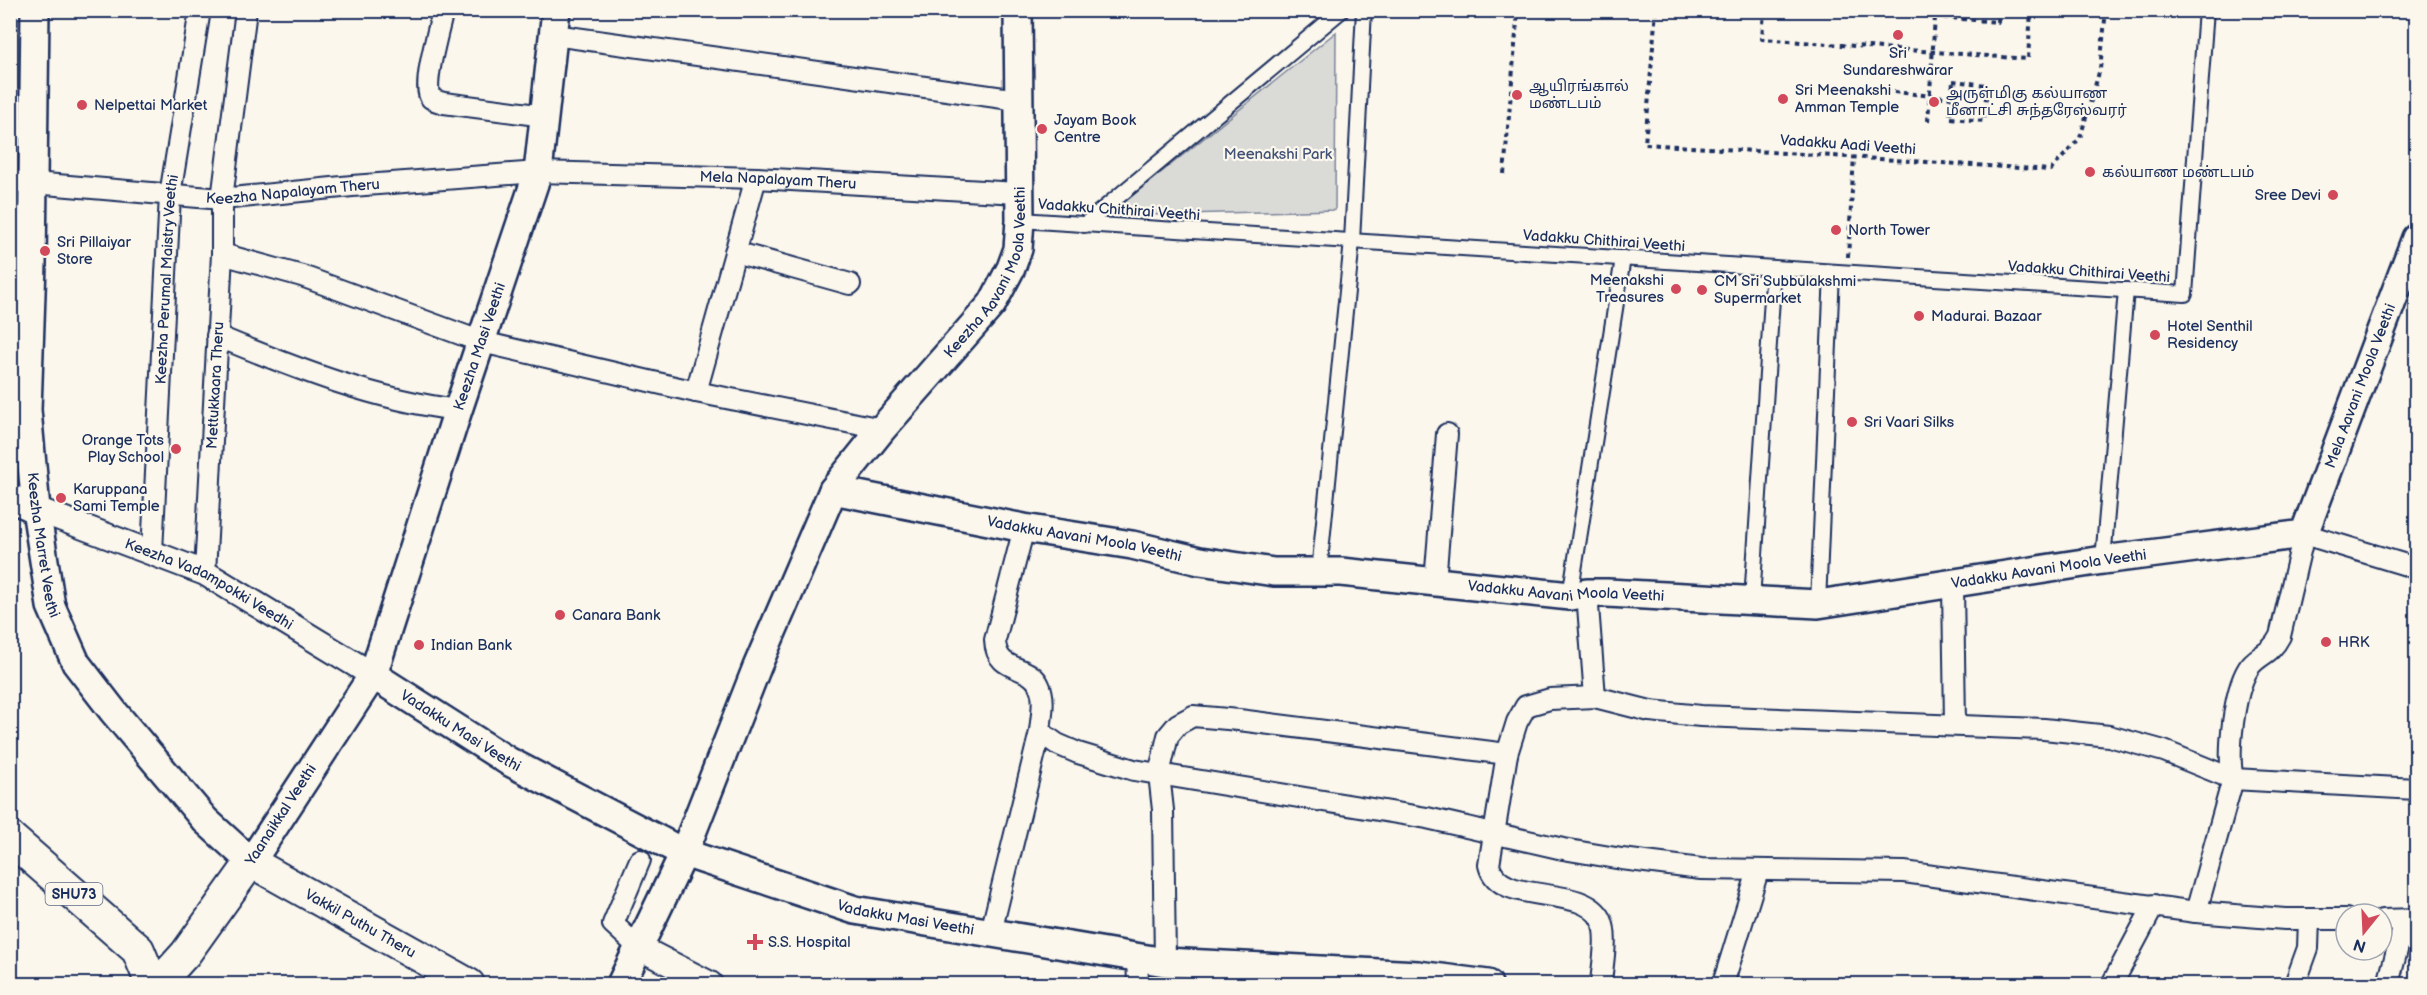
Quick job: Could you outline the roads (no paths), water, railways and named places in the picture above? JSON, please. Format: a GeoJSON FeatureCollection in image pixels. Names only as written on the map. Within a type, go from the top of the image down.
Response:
{"type":"FeatureCollection","features":[{"type":"Feature","properties":{"kind":"highway","name":"SHU73"},"geometry":{"type":"LineString","coordinates":[[10,838],[138,950]]}},
{"type":"Feature","properties":{"kind":"highway"},"geometry":{"type":"LineString","coordinates":[[138,950],[152,984]]}},
{"type":"Feature","properties":{"kind":"main road","name":"Keezha Marret Veethi"},"geometry":{"type":"LineString","coordinates":[[35,10],[22,183],[27,410],[36,509],[51,606],[76,663],[113,711],[205,820],[251,862]]}},
{"type":"Feature","properties":{"kind":"main road","name":"Keezha Aavani Moola Veethi"},"geometry":{"type":"LineString","coordinates":[[621,984],[684,853],[757,668],[833,490],[882,429],[992,303],[1011,268],[1018,249],[1020,220],[1018,10]]}},
{"type":"Feature","properties":{"kind":"main road","name":"Keezha Masi Veethi"},"geometry":{"type":"LineString","coordinates":[[373,675],[458,410],[538,172],[555,23]]}},
{"type":"Feature","properties":{"kind":"main road","name":"Mela Aavani Moola Veethi"},"geometry":{"type":"LineString","coordinates":[[2304,534],[2416,238]]}},
{"type":"Feature","properties":{"kind":"main road","name":"Vadakku Aavani Moola Veethi"},"geometry":{"type":"LineString","coordinates":[[833,490],[1024,528],[1132,545],[1200,561],[1274,572],[1319,572],[1579,595],[1818,604],[1953,585],[2103,560],[2304,534]]}},
{"type":"Feature","properties":{"kind":"main road"},"geometry":{"type":"LineString","coordinates":[[10,498],[36,509]]}},
{"type":"Feature","properties":{"kind":"main road","name":"Vadakku Masi Veethi"},"geometry":{"type":"LineString","coordinates":[[373,675],[508,761],[684,853],[855,910],[1165,962],[1381,980],[1418,975],[1488,984]]}},
{"type":"Feature","properties":{"kind":"main road","name":"Yaanaikkal Veethi"},"geometry":{"type":"LineString","coordinates":[[158,984],[186,953],[251,862],[373,675]]}},
{"type":"Feature","properties":{"kind":"main road","name":"Vakkil Puthu Theru"},"geometry":{"type":"LineString","coordinates":[[251,862],[469,984]]}},
{"type":"Feature","properties":{"kind":"main road","name":"SHU73"},"geometry":{"type":"LineString","coordinates":[[138,950],[163,958],[186,953]]}},
{"type":"Feature","properties":{"kind":"street","name":"Keezha Perumal Maistry Veethi"},"geometry":{"type":"LineString","coordinates":[[152,552],[171,195],[200,10]]}},
{"type":"Feature","properties":{"kind":"street","name":"Mettukkaara Theru"},"geometry":{"type":"LineString","coordinates":[[205,573],[222,254],[222,199],[246,10]]}},
{"type":"Feature","properties":{"kind":"street"},"geometry":{"type":"LineString","coordinates":[[443,10],[428,78],[428,91],[431,98],[444,103],[545,116]]}},
{"type":"Feature","properties":{"kind":"street"},"geometry":{"type":"LineString","coordinates":[[1084,225],[1342,10]]}},
{"type":"Feature","properties":{"kind":"street"},"geometry":{"type":"LineString","coordinates":[[1319,572],[1352,241],[1364,10]]}},
{"type":"Feature","properties":{"kind":"street","name":"Vadakku Chithirai Veethi"},"geometry":{"type":"LineString","coordinates":[[1020,220],[2185,294],[2206,10]]}},
{"type":"Feature","properties":{"kind":"street"},"geometry":{"type":"LineString","coordinates":[[555,23],[1018,100]]}},
{"type":"Feature","properties":{"kind":"street","name":"Keezha Napalayam Theru"},"geometry":{"type":"LineString","coordinates":[[22,183],[222,199],[352,186],[538,172]]}},
{"type":"Feature","properties":{"kind":"street","name":"Mela Napalayam Theru"},"geometry":{"type":"LineString","coordinates":[[538,172],[756,178],[1018,194]]}},
{"type":"Feature","properties":{"kind":"street"},"geometry":{"type":"LineString","coordinates":[[696,392],[756,178]]}},
{"type":"Feature","properties":{"kind":"street"},"geometry":{"type":"LineString","coordinates":[[735,252],[850,284]]}},
{"type":"Feature","properties":{"kind":"street"},"geometry":{"type":"LineString","coordinates":[[222,254],[302,276],[482,342],[696,392],[882,429]]}},
{"type":"Feature","properties":{"kind":"street"},"geometry":{"type":"LineString","coordinates":[[1595,697],[1579,595],[1623,258]]}},
{"type":"Feature","properties":{"kind":"street"},"geometry":{"type":"LineString","coordinates":[[1752,600],[1774,268]]}},
{"type":"Feature","properties":{"kind":"street"},"geometry":{"type":"LineString","coordinates":[[1818,604],[1840,272]]}},
{"type":"Feature","properties":{"kind":"street"},"geometry":{"type":"LineString","coordinates":[[2103,560],[2126,291]]}},
{"type":"Feature","properties":{"kind":"street"},"geometry":{"type":"LineString","coordinates":[[217,336],[383,396],[458,410]]}},
{"type":"Feature","properties":{"kind":"street"},"geometry":{"type":"LineString","coordinates":[[1435,582],[1447,434]]}},
{"type":"Feature","properties":{"kind":"street","name":"Keezha Vadampokki Veedhi"},"geometry":{"type":"LineString","coordinates":[[36,509],[205,573],[373,675]]}},
{"type":"Feature","properties":{"kind":"street"},"geometry":{"type":"LineString","coordinates":[[991,932],[1040,732],[1043,701],[1039,683],[1030,675],[1007,664],[996,650],[996,640],[1024,528]]}},
{"type":"Feature","properties":{"kind":"street"},"geometry":{"type":"LineString","coordinates":[[2196,912],[2233,779],[2229,764],[2239,692],[2248,668],[2273,649],[2280,636],[2304,534],[2416,568]]}},
{"type":"Feature","properties":{"kind":"street"},"geometry":{"type":"LineString","coordinates":[[1953,585],[1955,724]]}},
{"type":"Feature","properties":{"kind":"street"},"geometry":{"type":"LineString","coordinates":[[1601,984],[1604,936],[1601,920],[1594,911],[1574,901],[1514,888],[1495,880],[1489,865],[1507,754],[1517,722],[1526,706],[1550,699],[1595,697],[1650,711],[1701,716],[1955,724],[2109,736],[2164,751],[2233,779],[2416,789]]}},
{"type":"Feature","properties":{"kind":"street"},"geometry":{"type":"LineString","coordinates":[[1165,962],[1162,810],[1159,774],[1168,736],[1178,724],[1193,716],[1507,754]]}},
{"type":"Feature","properties":{"kind":"street"},"geometry":{"type":"LineString","coordinates":[[1040,732],[1057,744],[1078,753],[1134,770],[1415,816],[1563,849],[1622,859],[1701,869],[1904,872],[2196,912],[2334,919]]}},
{"type":"Feature","properties":{"kind":"street"},"geometry":{"type":"LineString","coordinates":[[640,860],[613,924],[638,947],[710,984]]}},
{"type":"Feature","properties":{"kind":"street"},"geometry":{"type":"LineString","coordinates":[[1723,984],[1758,871]]}},
{"type":"Feature","properties":{"kind":"street"},"geometry":{"type":"LineString","coordinates":[[2112,984],[2154,905]]}},
{"type":"Feature","properties":{"kind":"street"},"geometry":{"type":"LineString","coordinates":[[2295,984],[2308,948],[2309,919]]}},
{"type":"Feature","properties":{"kind":"street"},"geometry":{"type":"LineString","coordinates":[[2388,984],[2411,919],[2394,920]]}},
{"type":"Feature","properties":{"kind":"street"},"geometry":{"type":"LineString","coordinates":[[1137,957],[1138,984]]}},
{"type":"Feature","properties":{"kind":"place","name":"Sri Sundareshwarar"},"geometry":{"type":"Point","coordinates":[1898,35]}},
{"type":"Feature","properties":{"kind":"place","name":"ஆயிரங்கால் மண்டபம்"},"geometry":{"type":"Point","coordinates":[1517,95]}},
{"type":"Feature","properties":{"kind":"place","name":"Sri Meenakshi Amman Temple"},"geometry":{"type":"Point","coordinates":[1783,99]}},
{"type":"Feature","properties":{"kind":"place","name":"அருள்மிகு கல்யாண மீனாட்சி சுந்தரேஸ்வரர்"},"geometry":{"type":"Point","coordinates":[1934,102]}},
{"type":"Feature","properties":{"kind":"place","name":"Nelpettai Market"},"geometry":{"type":"Point","coordinates":[82,105]}},
{"type":"Feature","properties":{"kind":"place","name":"Jayam Book Centre"},"geometry":{"type":"Point","coordinates":[1042,129]}},
{"type":"Feature","properties":{"kind":"place","name":"கல்யாண மண்டபம்"},"geometry":{"type":"Point","coordinates":[2090,172]}},
{"type":"Feature","properties":{"kind":"place","name":"Sree Devi"},"geometry":{"type":"Point","coordinates":[2333,195]}},
{"type":"Feature","properties":{"kind":"place","name":"North Tower"},"geometry":{"type":"Point","coordinates":[1836,230]}},
{"type":"Feature","properties":{"kind":"place","name":"Sri Pillaiyar Store"},"geometry":{"type":"Point","coordinates":[45,251]}},
{"type":"Feature","properties":{"kind":"place","name":"Meenakshi Treasures"},"geometry":{"type":"Point","coordinates":[1676,289]}},
{"type":"Feature","properties":{"kind":"place","name":"CM Sri Subbulakshmi Supermarket"},"geometry":{"type":"Point","coordinates":[1702,290]}},
{"type":"Feature","properties":{"kind":"place","name":"Madurai. Bazaar"},"geometry":{"type":"Point","coordinates":[1919,316]}},
{"type":"Feature","properties":{"kind":"place","name":"Hotel Senthil Residency"},"geometry":{"type":"Point","coordinates":[2155,335]}},
{"type":"Feature","properties":{"kind":"place","name":"Sri Vaari Silks"},"geometry":{"type":"Point","coordinates":[1852,422]}},
{"type":"Feature","properties":{"kind":"place","name":"Orange Tots Play School"},"geometry":{"type":"Point","coordinates":[176,449]}},
{"type":"Feature","properties":{"kind":"place","name":"Karuppana Sami Temple"},"geometry":{"type":"Point","coordinates":[61,498]}},
{"type":"Feature","properties":{"kind":"place","name":"Canara Bank"},"geometry":{"type":"Point","coordinates":[560,615]}},
{"type":"Feature","properties":{"kind":"place","name":"HRK"},"geometry":{"type":"Point","coordinates":[2326,642]}},
{"type":"Feature","properties":{"kind":"place","name":"Indian Bank"},"geometry":{"type":"Point","coordinates":[419,645]}},
{"type":"Feature","properties":{"kind":"place","name":"S.S. Hospital"},"geometry":{"type":"Point","coordinates":[755,942]}},
{"type":"Feature","properties":{"kind":"park label","name":"Meenakshi Park"},"geometry":{"type":"Point","coordinates":[1278,154]}}]}
